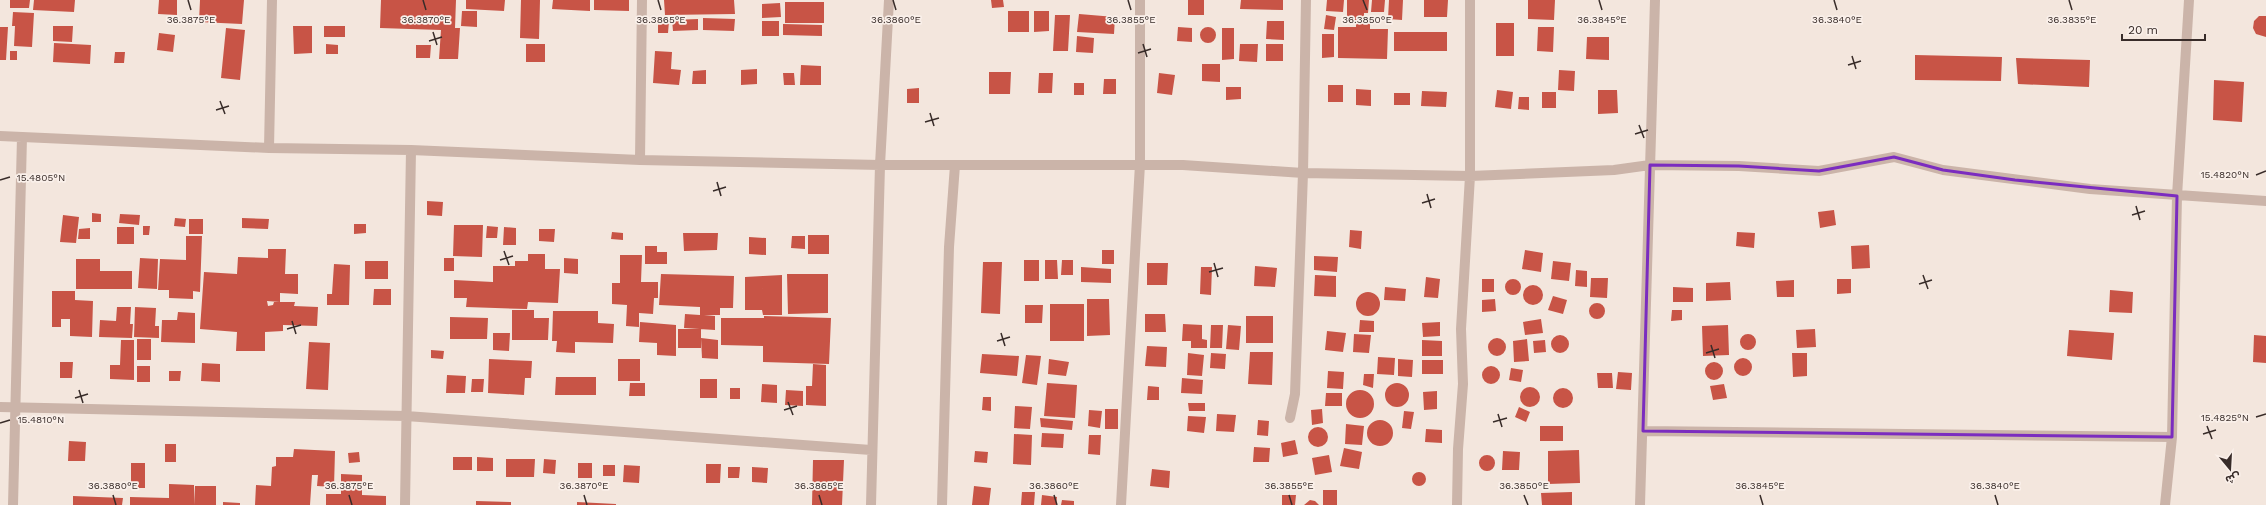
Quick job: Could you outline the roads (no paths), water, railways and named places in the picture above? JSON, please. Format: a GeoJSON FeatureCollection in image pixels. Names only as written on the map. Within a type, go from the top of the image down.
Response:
{"type":"FeatureCollection","features":[{"type":"Feature","properties":{"kind":"street"},"geometry":{"type":"LineString","coordinates":[[269,148],[272,0]]}},
{"type":"Feature","properties":{"kind":"street"},"geometry":{"type":"LineString","coordinates":[[640,160],[642,0]]}},
{"type":"Feature","properties":{"kind":"street"},"geometry":{"type":"LineString","coordinates":[[871,505],[871,450],[880,165],[889,0]]}},
{"type":"Feature","properties":{"kind":"street"},"geometry":{"type":"LineString","coordinates":[[1121,505],[1140,164],[1140,0]]}},
{"type":"Feature","properties":{"kind":"street"},"geometry":{"type":"LineString","coordinates":[[1290,418],[1295,394],[1303,173],[1306,0]]}},
{"type":"Feature","properties":{"kind":"street"},"geometry":{"type":"LineString","coordinates":[[1457,505],[1458,448],[1463,384],[1461,329],[1470,176],[1470,0]]}},
{"type":"Feature","properties":{"kind":"street"},"geometry":{"type":"LineString","coordinates":[[1640,505],[1655,0]]}},
{"type":"Feature","properties":{"kind":"street"},"geometry":{"type":"LineString","coordinates":[[2165,505],[2172,437],[2177,196],[2189,0]]}},
{"type":"Feature","properties":{"kind":"street"},"geometry":{"type":"LineString","coordinates":[[0,136],[269,148],[411,150],[640,160],[880,165],[1140,164],[1183,165],[1303,173],[1470,176],[1614,170],[1650,165],[1739,166],[1819,171],[1894,158],[1943,170],[2090,189],[2266,201]]}},
{"type":"Feature","properties":{"kind":"street"},"geometry":{"type":"LineString","coordinates":[[13,505],[17,408],[22,137]]}},
{"type":"Feature","properties":{"kind":"street"},"geometry":{"type":"LineString","coordinates":[[405,505],[411,150]]}},
{"type":"Feature","properties":{"kind":"street"},"geometry":{"type":"LineString","coordinates":[[942,505],[949,247],[955,165]]}},
{"type":"Feature","properties":{"kind":"street"},"geometry":{"type":"LineString","coordinates":[[0,407],[406,416],[871,450]]}},
{"type":"Feature","properties":{"kind":"street"},"geometry":{"type":"LineString","coordinates":[[1643,431],[2172,437]]}}]}
